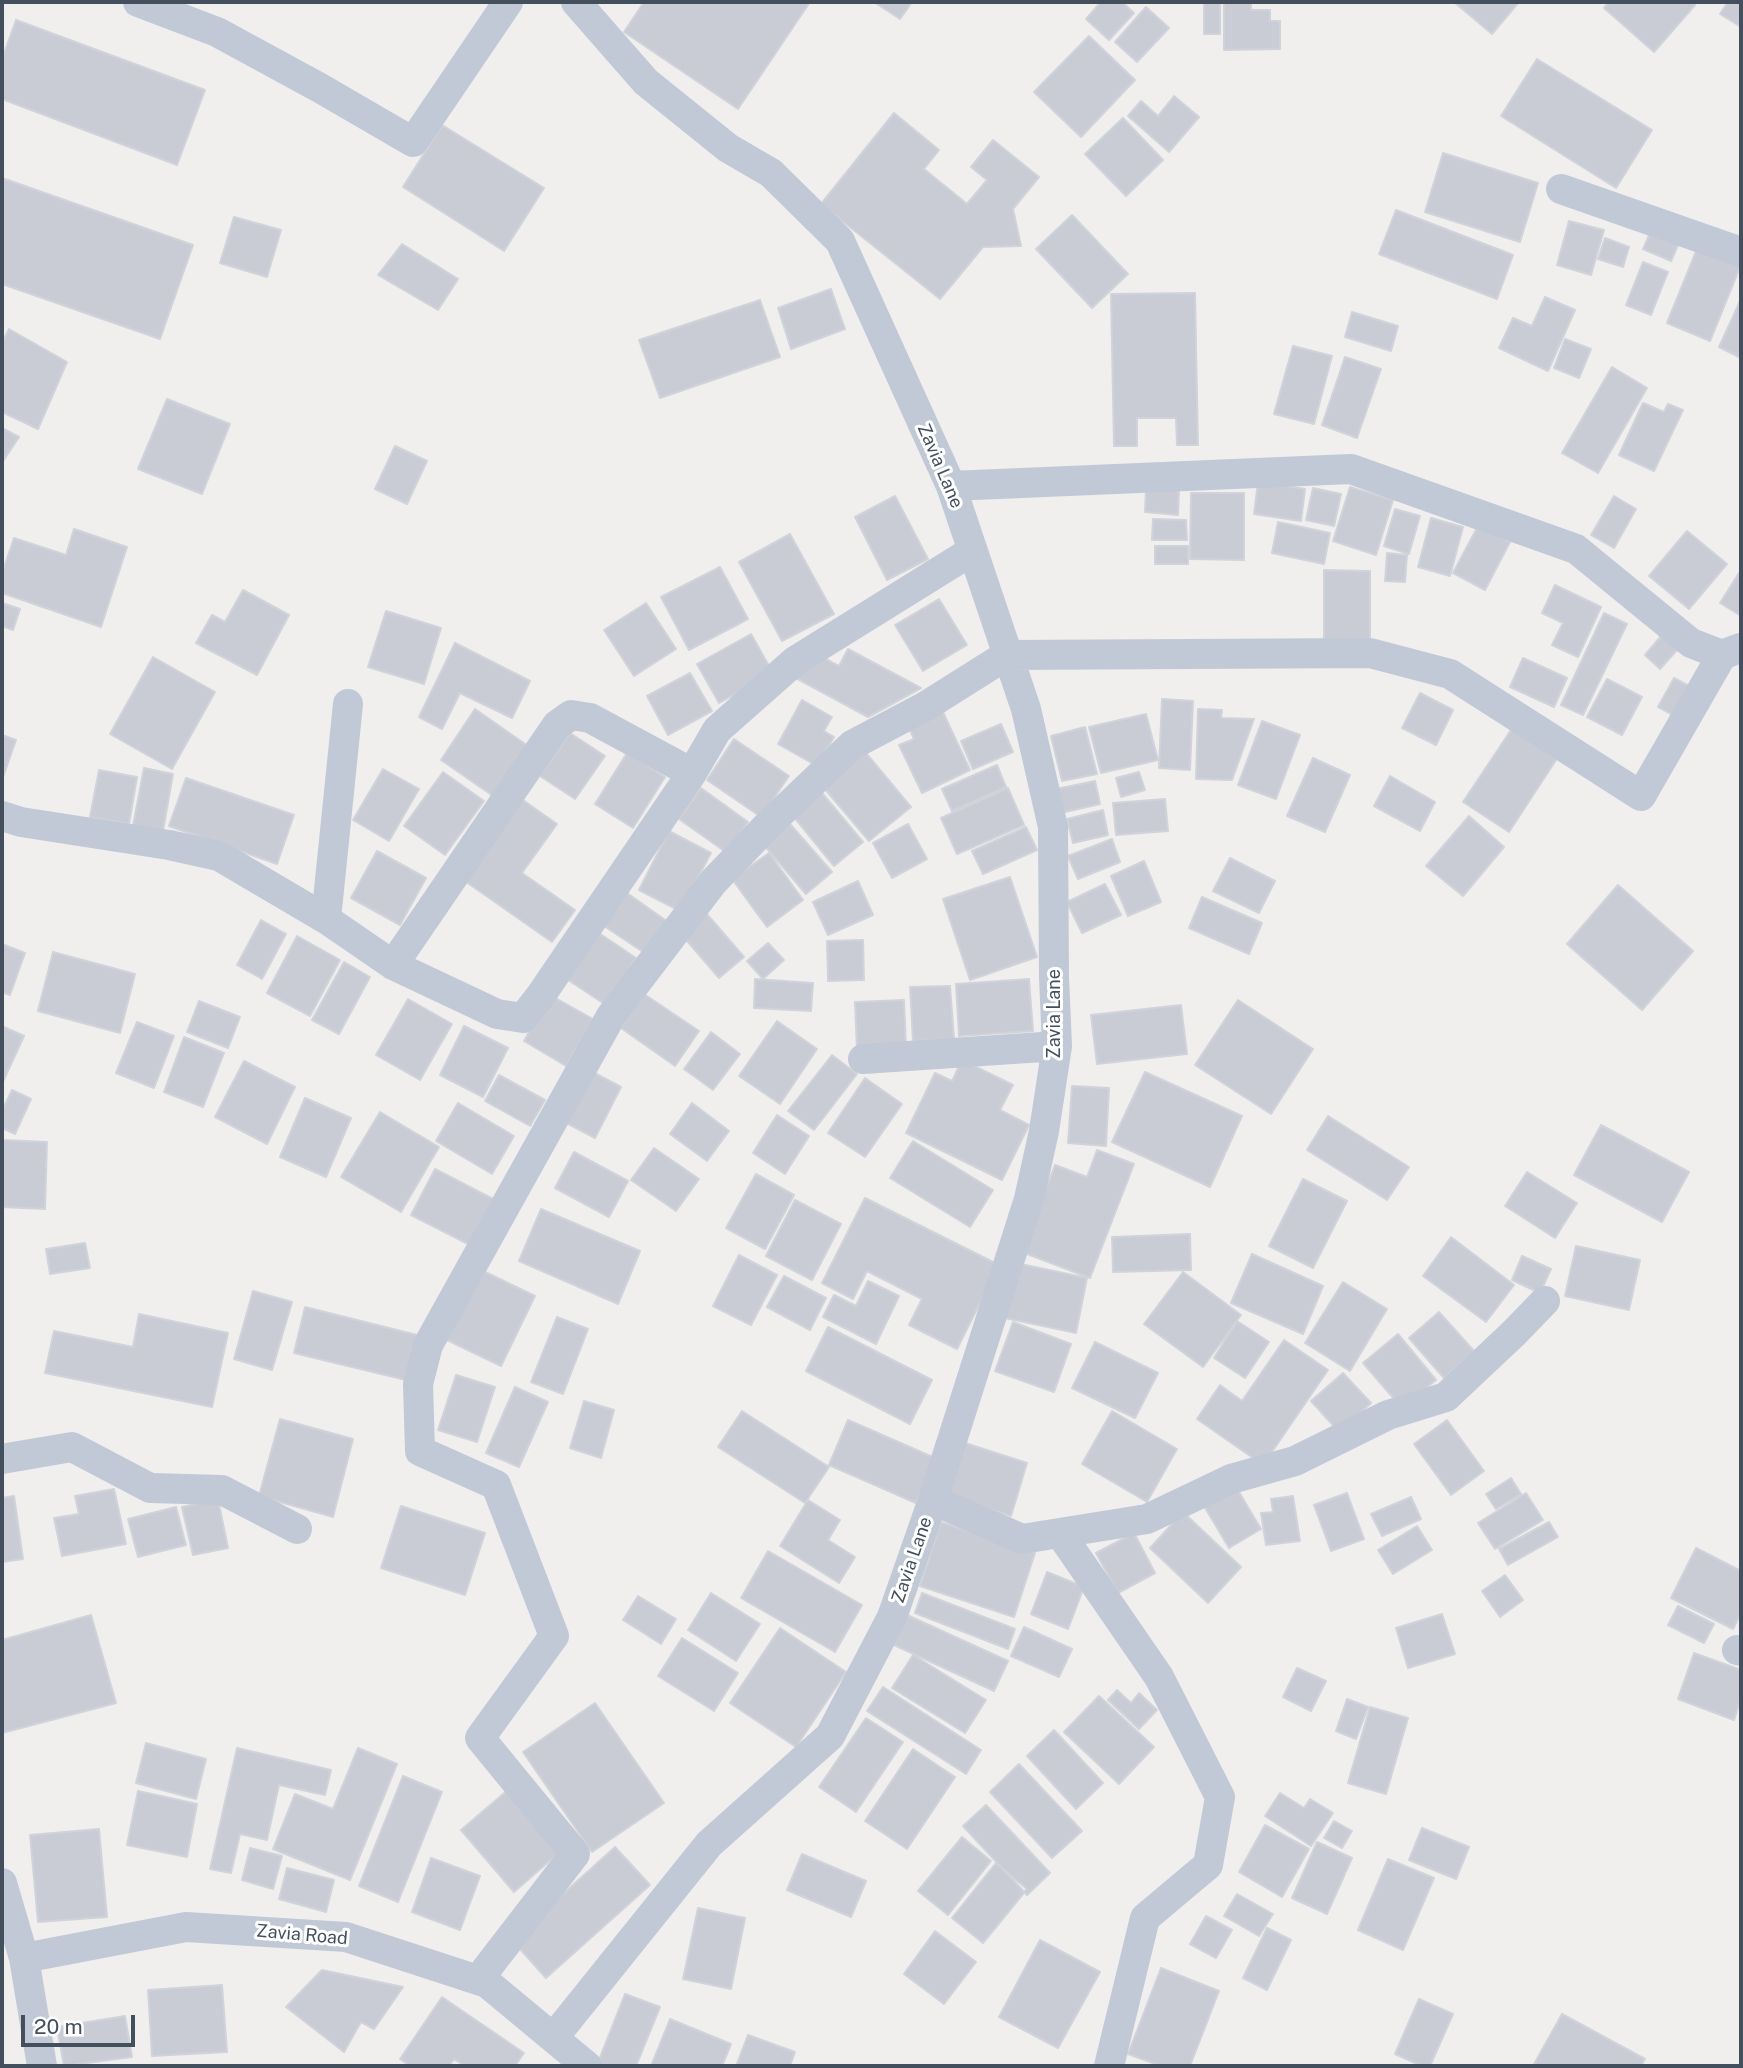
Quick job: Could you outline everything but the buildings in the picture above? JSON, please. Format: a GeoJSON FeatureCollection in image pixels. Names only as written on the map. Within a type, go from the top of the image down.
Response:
{"type":"FeatureCollection","features":[{"type":"Feature","properties":{"kind":"street"},"geometry":{"type":"LineString","coordinates":[[138,2],[217,32],[413,142],[508,2]]}},
{"type":"Feature","properties":{"kind":"street","name":"Zavia Lane"},"geometry":{"type":"LineString","coordinates":[[554,2037],[709,1844],[830,1736],[892,1616],[933,1500],[1029,1199],[1044,1131],[1057,1046],[1054,827],[1027,709],[951,486],[840,241],[771,173],[728,148],[646,82],[576,2]]}},
{"type":"Feature","properties":{"kind":"street"},"geometry":{"type":"LineString","coordinates":[[1561,189],[1741,252]]}},
{"type":"Feature","properties":{"kind":"street"},"geometry":{"type":"LineString","coordinates":[[478,1980],[575,1854],[480,1738],[554,1636],[496,1485],[420,1451],[418,1384],[428,1345],[611,1016],[714,881],[852,745],[926,706],[1007,655],[1370,653],[1450,674],[1641,796],[1732,651],[1691,643],[1576,550],[1351,469],[951,486]]}},
{"type":"Feature","properties":{"kind":"street"},"geometry":{"type":"LineString","coordinates":[[2,816],[21,822],[169,845],[219,856],[326,919],[393,965],[497,1014],[523,1018],[692,773],[717,730],[795,661],[972,551]]}},
{"type":"Feature","properties":{"kind":"street"},"geometry":{"type":"LineString","coordinates":[[326,919],[348,704]]}},
{"type":"Feature","properties":{"kind":"street"},"geometry":{"type":"LineString","coordinates":[[393,965],[556,725],[570,715],[590,718],[692,773]]}},
{"type":"Feature","properties":{"kind":"street"},"geometry":{"type":"LineString","coordinates":[[863,1059],[1057,1046]]}},
{"type":"Feature","properties":{"kind":"street"},"geometry":{"type":"LineString","coordinates":[[933,1500],[1023,1539],[1147,1519],[1231,1479],[1295,1461],[1388,1415],[1446,1397],[1545,1301]]}},
{"type":"Feature","properties":{"kind":"street"},"geometry":{"type":"LineString","coordinates":[[2,1459],[72,1447],[150,1488],[222,1490],[298,1529]]}},
{"type":"Feature","properties":{"kind":"street"},"geometry":{"type":"LineString","coordinates":[[1059,1533],[1158,1677],[1220,1797],[1208,1865],[1145,1918],[1109,2066]]}},
{"type":"Feature","properties":{"kind":"street"},"geometry":{"type":"LineString","coordinates":[[2,1883],[24,1958],[42,2066]]}},
{"type":"Feature","properties":{"kind":"street","name":"Zavia Road"},"geometry":{"type":"LineString","coordinates":[[24,1958],[186,1927],[346,1937],[487,1983],[587,2066]]}}]}
